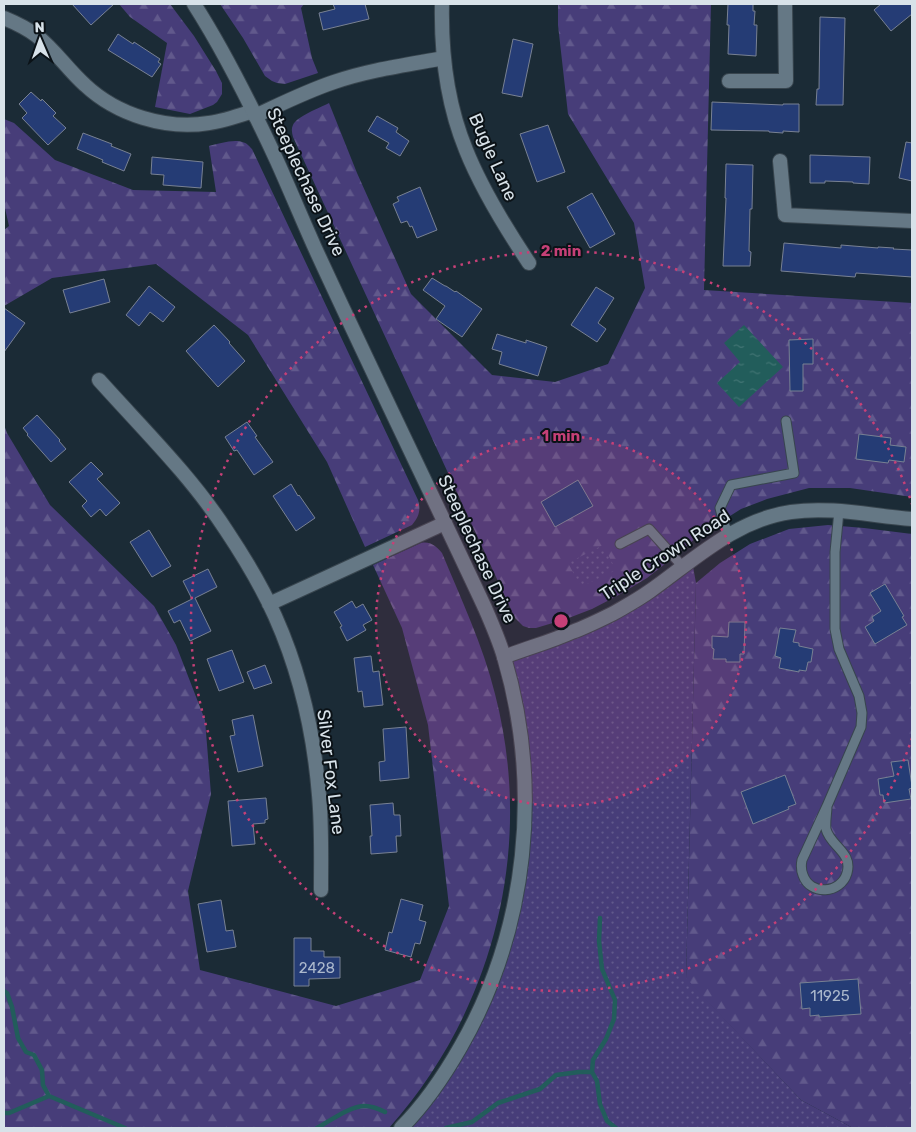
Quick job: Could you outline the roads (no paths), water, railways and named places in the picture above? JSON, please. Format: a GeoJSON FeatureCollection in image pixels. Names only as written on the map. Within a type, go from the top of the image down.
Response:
{"type":"FeatureCollection","features":[{"type":"Feature","properties":{"kind":"street","name":"Steeplechase Drive"},"geometry":{"type":"LineString","coordinates":[[194,4],[218,42],[277,160],[315,247],[485,608],[504,657],[516,703],[522,743],[525,819],[522,856],[514,908],[503,950],[489,990],[471,1029],[448,1069],[422,1105],[400,1128]]}},
{"type":"Feature","properties":{"kind":"street","name":"Bugle Lane"},"geometry":{"type":"LineString","coordinates":[[442,4],[444,58],[454,113],[465,148],[477,176],[529,263]]}},
{"type":"Feature","properties":{"kind":"street"},"geometry":{"type":"LineString","coordinates":[[728,81],[786,81],[785,4]]}},
{"type":"Feature","properties":{"kind":"street"},"geometry":{"type":"LineString","coordinates":[[4,18],[21,25],[38,36],[84,85],[111,104],[133,115],[157,122],[182,125],[207,124],[254,113],[355,76],[380,69],[444,58]]}},
{"type":"Feature","properties":{"kind":"street"},"geometry":{"type":"LineString","coordinates":[[780,161],[785,215],[912,220]]}},
{"type":"Feature","properties":{"kind":"street","name":"Silver Fox Lane"},"geometry":{"type":"LineString","coordinates":[[99,380],[197,491],[226,529],[270,604],[290,655],[313,745],[322,844],[321,890]]}},
{"type":"Feature","properties":{"kind":"street","name":"Triple Crown Road"},"geometry":{"type":"LineString","coordinates":[[504,657],[572,632],[613,613],[648,593],[729,534],[765,518],[790,512],[814,510],[912,519]]}},
{"type":"Feature","properties":{"kind":"street"},"geometry":{"type":"LineString","coordinates":[[270,604],[445,523]]}},
{"type":"Feature","properties":{"kind":"lane"},"geometry":{"type":"LineString","coordinates":[[729,534],[720,508],[731,485],[794,473],[786,421]]}},
{"type":"Feature","properties":{"kind":"lane"},"geometry":{"type":"LineString","coordinates":[[827,806],[826,829],[848,862],[844,880],[836,887],[828,890],[819,890],[810,886],[803,878],[802,860],[861,727],[862,713],[860,696],[839,649],[835,629],[835,552],[839,511]]}},
{"type":"Feature","properties":{"kind":"lane"},"geometry":{"type":"LineString","coordinates":[[620,544],[649,528],[683,567]]}},
{"type":"Feature","properties":{"kind":"water"},"geometry":{"type":"Polygon","coordinates":[[[744,325],[783,367],[739,407],[717,383],[740,362],[724,343],[744,325]]]}},
{"type":"Feature","properties":{"kind":"waterway"},"geometry":{"type":"LineString","coordinates":[[592,1072],[593,1060],[606,1039],[614,1019],[615,1000],[602,969],[599,941],[600,918]]}},
{"type":"Feature","properties":{"kind":"waterway"},"geometry":{"type":"LineString","coordinates":[[4,991],[7,993],[12,1007],[18,1038],[26,1052],[34,1055],[42,1070],[43,1085],[49,1096]]}},
{"type":"Feature","properties":{"kind":"waterway"},"geometry":{"type":"LineString","coordinates":[[592,1072],[597,1081],[600,1104],[607,1121],[616,1128]]}},
{"type":"Feature","properties":{"kind":"waterway"},"geometry":{"type":"LineString","coordinates":[[446,1128],[472,1122],[498,1103],[540,1089],[556,1075],[592,1072]]}},
{"type":"Feature","properties":{"kind":"waterway"},"geometry":{"type":"LineString","coordinates":[[4,1113],[9,1113],[49,1096],[125,1128]]}},
{"type":"Feature","properties":{"kind":"waterway"},"geometry":{"type":"LineString","coordinates":[[317,1128],[353,1108],[365,1106],[385,1112]]}}]}
